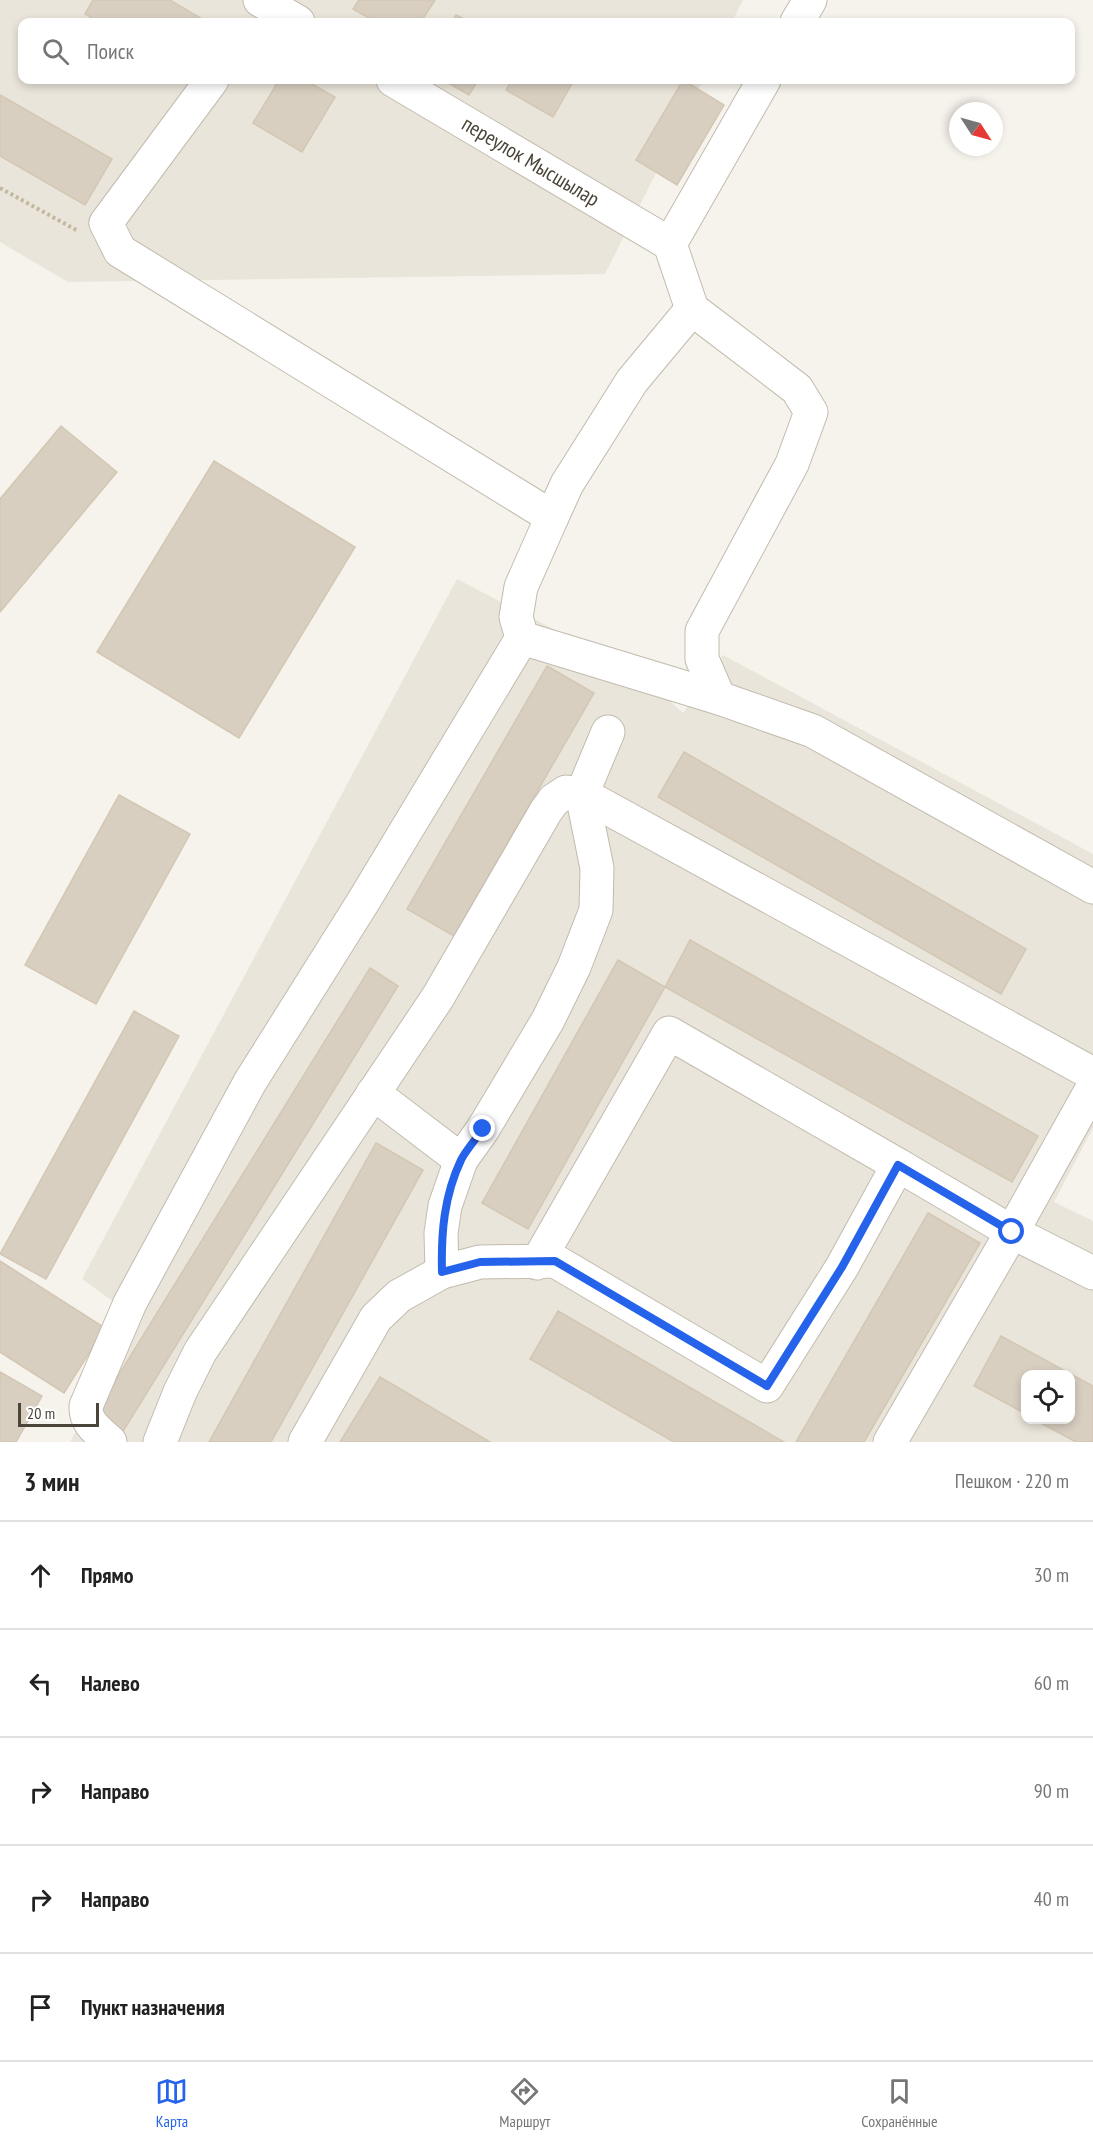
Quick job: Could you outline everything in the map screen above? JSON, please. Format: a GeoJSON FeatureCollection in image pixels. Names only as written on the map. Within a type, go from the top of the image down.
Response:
{"type":"FeatureCollection","features":[{"type":"Feature","properties":{"kind":"street"},"geometry":{"type":"LineString","coordinates":[[799,18],[810,0]]}},
{"type":"Feature","properties":{"kind":"street"},"geometry":{"type":"LineString","coordinates":[[261,9],[287,18]]}},
{"type":"Feature","properties":{"kind":"street"},"geometry":{"type":"LineString","coordinates":[[209,84],[106,223],[120,251],[552,517]]}},
{"type":"Feature","properties":{"kind":"street","name":"переулок Мысшылар"},"geometry":{"type":"LineString","coordinates":[[400,84],[670,244]]}},
{"type":"Feature","properties":{"kind":"street"},"geometry":{"type":"LineString","coordinates":[[719,698],[702,658],[702,631],[792,464],[811,412],[798,389],[692,309],[670,244],[762,84]]}},
{"type":"Feature","properties":{"kind":"street"},"geometry":{"type":"LineString","coordinates":[[110,1442],[89,1423],[86,1406],[130,1303],[250,1082],[363,902],[522,638],[516,617],[521,587],[567,484],[632,381],[692,309]]}},
{"type":"Feature","properties":{"kind":"street"},"geometry":{"type":"LineString","coordinates":[[522,638],[719,698],[813,731],[1093,887]]}},
{"type":"Feature","properties":{"kind":"street"},"geometry":{"type":"LineString","coordinates":[[442,1272],[441,1233],[445,1206],[461,1160],[483,1129],[548,1020],[596,910],[597,868],[582,794],[608,732]]}},
{"type":"Feature","properties":{"kind":"street"},"geometry":{"type":"LineString","coordinates":[[160,1442],[180,1392],[200,1352],[438,997],[546,811],[554,800],[566,792],[582,794],[1093,1074]]}},
{"type":"Feature","properties":{"kind":"street"},"geometry":{"type":"LineString","coordinates":[[537,1263],[669,1034],[1012,1232],[1093,1273]]}},
{"type":"Feature","properties":{"kind":"street"},"geometry":{"type":"LineString","coordinates":[[891,1442],[1093,1087]]}},
{"type":"Feature","properties":{"kind":"street"},"geometry":{"type":"LineString","coordinates":[[374,1093],[461,1160]]}},
{"type":"Feature","properties":{"kind":"street"},"geometry":{"type":"LineString","coordinates":[[306,1442],[376,1318],[399,1296],[442,1272],[480,1262],[555,1261],[767,1386],[842,1267],[898,1165]]}},
{"type":"Feature","properties":{"kind":"path"},"geometry":{"type":"LineString","coordinates":[[0,188],[80,231]]}},
{"type":"Feature","properties":{"kind":"shaded area"},"geometry":{"type":"Polygon","coordinates":[[[0,0],[743,0],[734,18],[18,18],[18,84],[701,84],[605,274],[68,282],[0,242],[0,0]]]}},
{"type":"Feature","properties":{"kind":"shaded area"},"geometry":{"type":"Polygon","coordinates":[[[457,579],[642,675],[683,713],[723,655],[1093,854],[1093,1128],[1054,1202],[1093,1221],[1093,1442],[70,1442],[136,1318],[82,1279],[457,579]]]}},
{"type":"Feature","properties":{"kind":"building"},"geometry":{"type":"Polygon","coordinates":[[[93,0],[170,0],[200,18],[92,18],[85,14],[93,0]]]}},
{"type":"Feature","properties":{"kind":"building"},"geometry":{"type":"Polygon","coordinates":[[[359,0],[435,0],[424,18],[369,18],[353,9],[359,0]]]}},
{"type":"Feature","properties":{"kind":"building"},"geometry":{"type":"Polygon","coordinates":[[[277,84],[312,84],[335,97],[302,152],[253,123],[277,84]]]}},
{"type":"Feature","properties":{"kind":"building"},"geometry":{"type":"Polygon","coordinates":[[[450,84],[476,84],[469,95],[450,84]]]}},
{"type":"Feature","properties":{"kind":"building"},"geometry":{"type":"Polygon","coordinates":[[[510,84],[572,84],[553,117],[506,90],[510,84]]]}},
{"type":"Feature","properties":{"kind":"building"},"geometry":{"type":"Polygon","coordinates":[[[681,84],[690,84],[724,105],[677,185],[636,160],[681,84]]]}},
{"type":"Feature","properties":{"kind":"building"},"geometry":{"type":"Polygon","coordinates":[[[0,95],[112,159],[85,205],[0,156],[0,95]]]}},
{"type":"Feature","properties":{"kind":"building"},"geometry":{"type":"Polygon","coordinates":[[[61,426],[117,472],[0,612],[0,499],[61,426]]]}},
{"type":"Feature","properties":{"kind":"building"},"geometry":{"type":"Polygon","coordinates":[[[214,461],[355,547],[239,738],[97,652],[214,461]]]}},
{"type":"Feature","properties":{"kind":"building"},"geometry":{"type":"Polygon","coordinates":[[[547,666],[594,693],[454,936],[407,909],[547,666]]]}},
{"type":"Feature","properties":{"kind":"building"},"geometry":{"type":"Polygon","coordinates":[[[684,752],[1026,949],[1001,994],[658,797],[684,752]]]}},
{"type":"Feature","properties":{"kind":"building"},"geometry":{"type":"Polygon","coordinates":[[[119,795],[190,834],[96,1004],[25,965],[119,795]]]}},
{"type":"Feature","properties":{"kind":"building"},"geometry":{"type":"Polygon","coordinates":[[[690,940],[1038,1136],[1012,1182],[665,987],[690,940]]]}},
{"type":"Feature","properties":{"kind":"building"},"geometry":{"type":"Polygon","coordinates":[[[618,960],[665,987],[528,1229],[482,1203],[618,960]]]}},
{"type":"Feature","properties":{"kind":"building"},"geometry":{"type":"Polygon","coordinates":[[[370,968],[398,986],[122,1433],[94,1415],[370,968]]]}},
{"type":"Feature","properties":{"kind":"building"},"geometry":{"type":"Polygon","coordinates":[[[134,1011],[179,1036],[46,1279],[0,1254],[134,1011]]]}},
{"type":"Feature","properties":{"kind":"building"},"geometry":{"type":"Polygon","coordinates":[[[376,1143],[423,1170],[271,1442],[209,1442],[376,1143]]]}},
{"type":"Feature","properties":{"kind":"building"},"geometry":{"type":"Polygon","coordinates":[[[928,1213],[980,1243],[864,1442],[796,1442],[928,1213]]]}},
{"type":"Feature","properties":{"kind":"building"},"geometry":{"type":"Polygon","coordinates":[[[0,1261],[105,1328],[64,1393],[0,1352],[0,1261]]]}},
{"type":"Feature","properties":{"kind":"building"},"geometry":{"type":"Polygon","coordinates":[[[558,1311],[784,1442],[674,1442],[530,1359],[558,1311]]]}},
{"type":"Feature","properties":{"kind":"building"},"geometry":{"type":"Polygon","coordinates":[[[1001,1336],[1064,1370],[1021,1370],[1021,1411],[974,1386],[1001,1336]]]}},
{"type":"Feature","properties":{"kind":"building"},"geometry":{"type":"Polygon","coordinates":[[[0,1372],[42,1396],[16,1442],[0,1442],[0,1372]]]}},
{"type":"Feature","properties":{"kind":"building"},"geometry":{"type":"Polygon","coordinates":[[[1075,1376],[1093,1386],[1093,1442],[1076,1442],[1042,1424],[1075,1424],[1075,1376]]]}},
{"type":"Feature","properties":{"kind":"building"},"geometry":{"type":"Polygon","coordinates":[[[380,1377],[490,1442],[340,1442],[380,1377]]]}},
{"type":"Feature","properties":{"kind":"route"},"geometry":{"type":"LineString","coordinates":[[483,1129],[461,1160],[445,1206],[441,1233],[442,1272],[480,1262],[555,1261],[767,1386],[842,1267],[898,1165],[1012,1232]]}}]}
